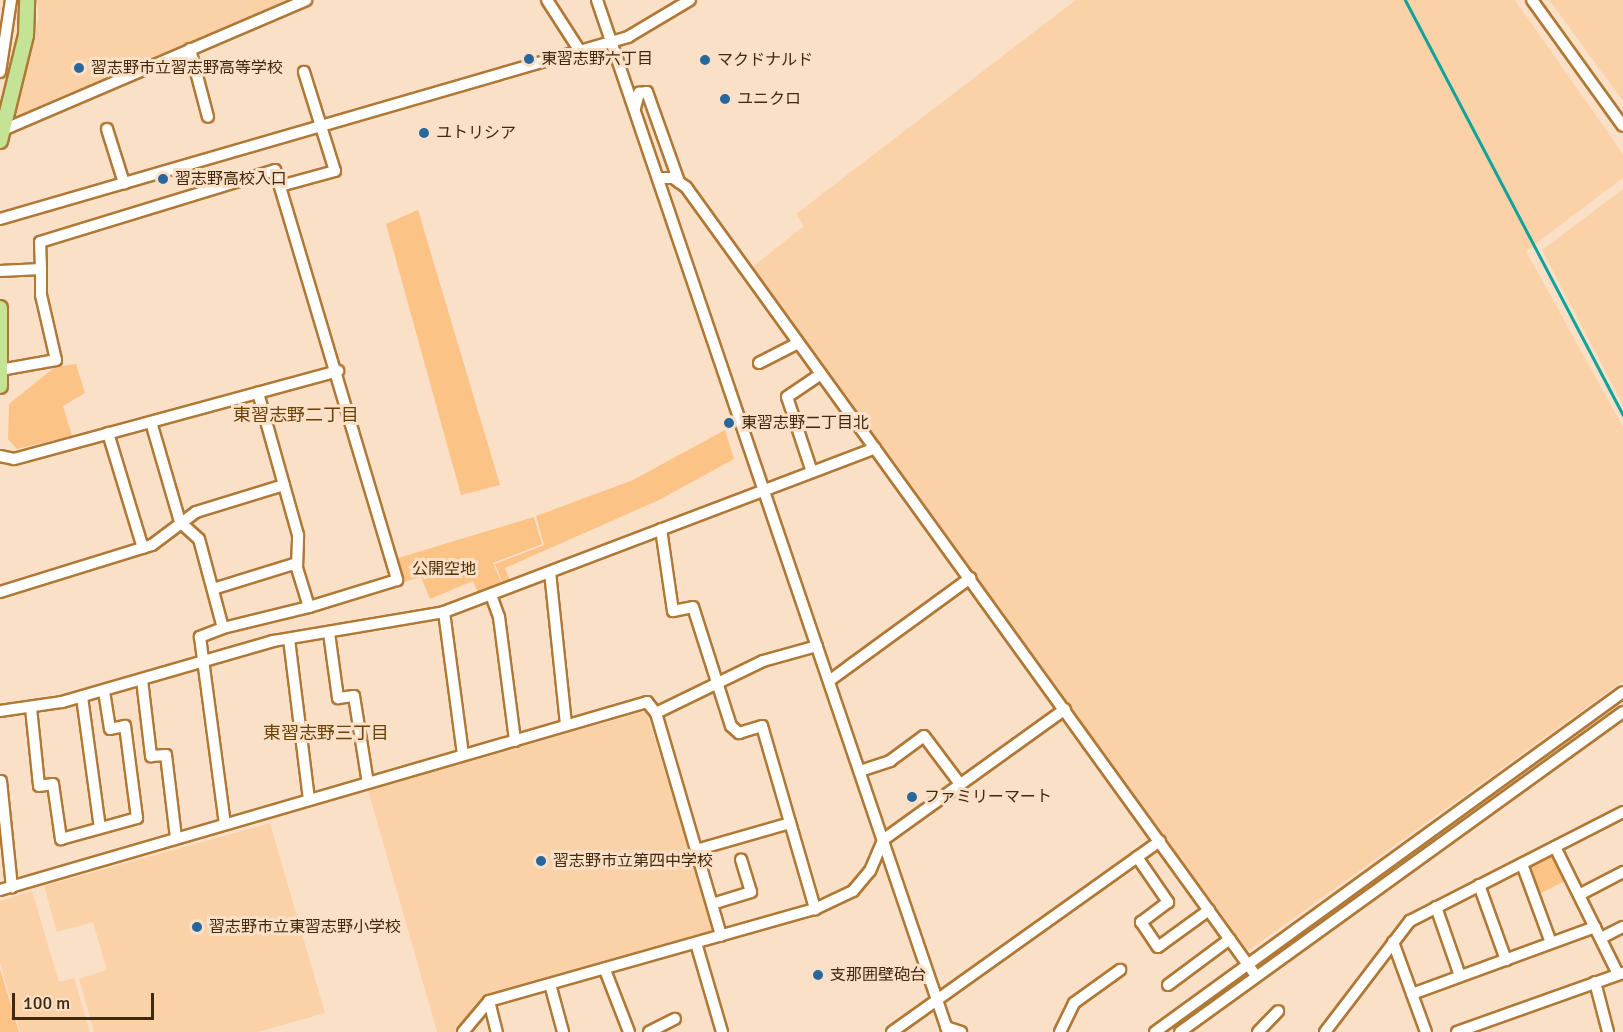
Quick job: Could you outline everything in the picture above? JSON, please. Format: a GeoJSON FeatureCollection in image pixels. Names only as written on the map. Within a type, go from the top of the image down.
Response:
{"type":"FeatureCollection","features":[{"type":"Feature","properties":{"kind":"main road"},"geometry":{"type":"LineString","coordinates":[[2,136],[26,35],[27,0]]}},
{"type":"Feature","properties":{"kind":"main road"},"geometry":{"type":"LineString","coordinates":[[0,308],[0,386]]}},
{"type":"Feature","properties":{"kind":"street"},"geometry":{"type":"LineString","coordinates":[[0,72],[10,0]]}},
{"type":"Feature","properties":{"kind":"street"},"geometry":{"type":"LineString","coordinates":[[2,136],[190,49],[304,0]]}},
{"type":"Feature","properties":{"kind":"street"},"geometry":{"type":"LineString","coordinates":[[547,0],[580,51]]}},
{"type":"Feature","properties":{"kind":"street"},"geometry":{"type":"LineString","coordinates":[[597,0],[937,1001],[947,1029],[961,1032]]}},
{"type":"Feature","properties":{"kind":"street"},"geometry":{"type":"LineString","coordinates":[[0,219],[612,42],[645,31],[690,0]]}},
{"type":"Feature","properties":{"kind":"street"},"geometry":{"type":"LineString","coordinates":[[1532,0],[1623,126]]}},
{"type":"Feature","properties":{"kind":"street"},"geometry":{"type":"LineString","coordinates":[[190,49],[208,117]]}},
{"type":"Feature","properties":{"kind":"street"},"geometry":{"type":"LineString","coordinates":[[280,186],[335,171],[304,72]]}},
{"type":"Feature","properties":{"kind":"street"},"geometry":{"type":"LineString","coordinates":[[635,110],[639,93],[647,92],[679,182],[970,578],[1256,976]]}},
{"type":"Feature","properties":{"kind":"street"},"geometry":{"type":"LineString","coordinates":[[107,129],[124,183]]}},
{"type":"Feature","properties":{"kind":"street"},"geometry":{"type":"LineString","coordinates":[[0,370],[56,360],[41,295],[40,242],[275,170],[338,371],[397,580],[309,607],[223,628],[200,637],[225,824]]}},
{"type":"Feature","properties":{"kind":"street"},"geometry":{"type":"LineString","coordinates":[[658,178],[679,182]]}},
{"type":"Feature","properties":{"kind":"street"},"geometry":{"type":"LineString","coordinates":[[0,271],[41,269]]}},
{"type":"Feature","properties":{"kind":"street"},"geometry":{"type":"LineString","coordinates":[[759,363],[798,343]]}},
{"type":"Feature","properties":{"kind":"street"},"geometry":{"type":"LineString","coordinates":[[0,456],[14,459],[338,371]]}},
{"type":"Feature","properties":{"kind":"street"},"geometry":{"type":"LineString","coordinates":[[812,471],[787,397],[821,374]]}},
{"type":"Feature","properties":{"kind":"street"},"geometry":{"type":"LineString","coordinates":[[258,393],[298,535],[297,563],[309,607]]}},
{"type":"Feature","properties":{"kind":"street"},"geometry":{"type":"LineString","coordinates":[[151,422],[180,522],[199,539],[223,628]]}},
{"type":"Feature","properties":{"kind":"street"},"geometry":{"type":"LineString","coordinates":[[108,433],[143,548]]}},
{"type":"Feature","properties":{"kind":"street"},"geometry":{"type":"LineString","coordinates":[[0,711],[30,708],[82,697],[289,639],[444,612],[875,448]]}},
{"type":"Feature","properties":{"kind":"street"},"geometry":{"type":"LineString","coordinates":[[0,592],[143,548],[180,522],[236,497],[284,485]]}},
{"type":"Feature","properties":{"kind":"street"},"geometry":{"type":"LineString","coordinates":[[661,530],[674,611],[693,607],[720,681],[731,726],[739,733],[762,726],[815,909]]}},
{"type":"Feature","properties":{"kind":"street"},"geometry":{"type":"LineString","coordinates":[[213,589],[297,563]]}},
{"type":"Feature","properties":{"kind":"street"},"geometry":{"type":"LineString","coordinates":[[550,572],[566,725]]}},
{"type":"Feature","properties":{"kind":"street"},"geometry":{"type":"LineString","coordinates":[[829,681],[970,578]]}},
{"type":"Feature","properties":{"kind":"street"},"geometry":{"type":"LineString","coordinates":[[491,595],[499,617],[515,741]]}},
{"type":"Feature","properties":{"kind":"street"},"geometry":{"type":"LineString","coordinates":[[444,612],[463,755]]}},
{"type":"Feature","properties":{"kind":"street"},"geometry":{"type":"LineString","coordinates":[[329,633],[338,698],[354,696],[368,783]]}},
{"type":"Feature","properties":{"kind":"street"},"geometry":{"type":"LineString","coordinates":[[289,639],[309,800]]}},
{"type":"Feature","properties":{"kind":"street"},"geometry":{"type":"LineString","coordinates":[[656,713],[720,681],[817,646]]}},
{"type":"Feature","properties":{"kind":"street"},"geometry":{"type":"LineString","coordinates":[[142,680],[151,756],[166,754],[176,838]]}},
{"type":"Feature","properties":{"kind":"street"},"geometry":{"type":"LineString","coordinates":[[30,708],[39,786],[53,784],[61,839],[137,818],[125,726],[110,729],[104,691]]}},
{"type":"Feature","properties":{"kind":"street"},"geometry":{"type":"LineString","coordinates":[[1155,1032],[1623,692]]}},
{"type":"Feature","properties":{"kind":"street"},"geometry":{"type":"LineString","coordinates":[[82,697],[100,828]]}},
{"type":"Feature","properties":{"kind":"street"},"geometry":{"type":"LineString","coordinates":[[0,890],[647,702],[656,713],[721,936]]}},
{"type":"Feature","properties":{"kind":"street"},"geometry":{"type":"LineString","coordinates":[[463,1032],[489,1001],[815,909],[853,891],[870,871],[883,840],[1065,709]]}},
{"type":"Feature","properties":{"kind":"street"},"geometry":{"type":"LineString","coordinates":[[1180,1032],[1623,712]]}},
{"type":"Feature","properties":{"kind":"street"},"geometry":{"type":"LineString","coordinates":[[860,771],[890,761],[924,736],[960,784]]}},
{"type":"Feature","properties":{"kind":"street"},"geometry":{"type":"LineString","coordinates":[[1,781],[12,887]]}},
{"type":"Feature","properties":{"kind":"street"},"geometry":{"type":"LineString","coordinates":[[1325,1032],[1410,921],[1623,812]]}},
{"type":"Feature","properties":{"kind":"street"},"geometry":{"type":"LineString","coordinates":[[696,850],[790,822]]}},
{"type":"Feature","properties":{"kind":"street"},"geometry":{"type":"LineString","coordinates":[[892,1032],[906,1028],[937,1001],[1160,841]]}},
{"type":"Feature","properties":{"kind":"street"},"geometry":{"type":"LineString","coordinates":[[1457,1032],[1621,973],[1601,939],[1555,847]]}},
{"type":"Feature","properties":{"kind":"street"},"geometry":{"type":"LineString","coordinates":[[1137,857],[1168,902],[1142,922],[1158,947],[1209,910]]}},
{"type":"Feature","properties":{"kind":"street"},"geometry":{"type":"LineString","coordinates":[[712,904],[752,892],[741,859]]}},
{"type":"Feature","properties":{"kind":"street"},"geometry":{"type":"LineString","coordinates":[[1522,864],[1551,943]]}},
{"type":"Feature","properties":{"kind":"street"},"geometry":{"type":"LineString","coordinates":[[1579,895],[1623,872]]}},
{"type":"Feature","properties":{"kind":"street"},"geometry":{"type":"LineString","coordinates":[[1479,885],[1506,960]]}},
{"type":"Feature","properties":{"kind":"street"},"geometry":{"type":"LineString","coordinates":[[1436,907],[1460,976]]}},
{"type":"Feature","properties":{"kind":"street"},"geometry":{"type":"LineString","coordinates":[[1412,994],[1595,927]]}},
{"type":"Feature","properties":{"kind":"street"},"geometry":{"type":"LineString","coordinates":[[1601,939],[1623,927]]}},
{"type":"Feature","properties":{"kind":"street"},"geometry":{"type":"LineString","coordinates":[[1168,985],[1230,939]]}},
{"type":"Feature","properties":{"kind":"street"},"geometry":{"type":"LineString","coordinates":[[1393,942],[1426,1032]]}},
{"type":"Feature","properties":{"kind":"street"},"geometry":{"type":"LineString","coordinates":[[696,943],[722,1032]]}},
{"type":"Feature","properties":{"kind":"street"},"geometry":{"type":"LineString","coordinates":[[604,969],[629,1032]]}},
{"type":"Feature","properties":{"kind":"street"},"geometry":{"type":"LineString","coordinates":[[1060,1032],[1074,1003],[1120,970]]}},
{"type":"Feature","properties":{"kind":"street"},"geometry":{"type":"LineString","coordinates":[[1595,982],[1608,1032]]}},
{"type":"Feature","properties":{"kind":"street"},"geometry":{"type":"LineString","coordinates":[[550,984],[563,1032]]}},
{"type":"Feature","properties":{"kind":"street"},"geometry":{"type":"LineString","coordinates":[[489,1001],[497,1032]]}},
{"type":"Feature","properties":{"kind":"street"},"geometry":{"type":"LineString","coordinates":[[1258,1032],[1278,1011]]}},
{"type":"Feature","properties":{"kind":"street"},"geometry":{"type":"LineString","coordinates":[[649,1032],[675,1019]]}},
{"type":"Feature","properties":{"kind":"shaded area","name":"習志野市立習志野高等学校"},"geometry":{"type":"Polygon","coordinates":[[[37,0],[291,0],[12,119],[39,16],[37,0]]]}},
{"type":"Feature","properties":{"kind":"shaded area"},"geometry":{"type":"Polygon","coordinates":[[[1076,0],[1515,0],[1623,154],[1623,178],[1526,251],[1623,427],[1623,681],[1248,951],[751,268],[804,226],[796,214],[1076,0]]]}},
{"type":"Feature","properties":{"kind":"shaded area"},"geometry":{"type":"Polygon","coordinates":[[[1549,0],[1623,0],[1623,101],[1549,0]]]}},
{"type":"Feature","properties":{"kind":"shaded area"},"geometry":{"type":"Polygon","coordinates":[[[1623,189],[1623,405],[1542,250],[1623,189]]]}},
{"type":"Feature","properties":{"kind":"shaded area","name":"習志野市立第四中学校"},"geometry":{"type":"Polygon","coordinates":[[[646,711],[715,932],[488,994],[455,1032],[437,1032],[368,790],[646,711]]]}},
{"type":"Feature","properties":{"kind":"shaded area","name":"習志野市立東習志野小学校"},"geometry":{"type":"Polygon","coordinates":[[[270,823],[325,1013],[258,1032],[94,1032],[79,979],[107,970],[93,922],[57,932],[44,886],[270,823]]]}},
{"type":"Feature","properties":{"kind":"shaded area"},"geometry":{"type":"Polygon","coordinates":[[[32,891],[59,982],[74,978],[90,1032],[20,1032],[0,963],[0,901],[32,891]]]}},
{"type":"Feature","properties":{"kind":"green space"},"geometry":{"type":"Polygon","coordinates":[[[418,210],[500,485],[461,495],[386,224],[418,210]]]}},
{"type":"Feature","properties":{"kind":"green space"},"geometry":{"type":"Polygon","coordinates":[[[76,364],[85,393],[63,406],[72,436],[17,449],[8,439],[9,404],[55,367],[76,364]]]}},
{"type":"Feature","properties":{"kind":"green space"},"geometry":{"type":"Polygon","coordinates":[[[725,430],[734,459],[659,500],[505,568],[511,583],[504,586],[495,564],[544,545],[536,516],[633,480],[725,430]]]}},
{"type":"Feature","properties":{"kind":"green space","name":"公開空地"},"geometry":{"type":"Polygon","coordinates":[[[534,517],[542,544],[493,563],[503,586],[479,595],[473,581],[430,599],[421,577],[404,582],[398,558],[534,517]]]}},
{"type":"Feature","properties":{"kind":"green space"},"geometry":{"type":"Polygon","coordinates":[[[1551,854],[1567,880],[1537,895],[1529,866],[1551,854]]]}},
{"type":"Feature","properties":{"kind":"green space"},"geometry":{"type":"Polygon","coordinates":[[[0,969],[19,1032],[0,1032],[0,969]]]}},
{"type":"Feature","properties":{"kind":"waterway"},"geometry":{"type":"LineString","coordinates":[[1405,0],[1623,415]]}},
{"type":"Feature","properties":{"kind":"place","name":"東習志野六丁目"},"geometry":{"type":"Point","coordinates":[529,59]}},
{"type":"Feature","properties":{"kind":"place","name":"マクドナルド"},"geometry":{"type":"Point","coordinates":[705,60]}},
{"type":"Feature","properties":{"kind":"place","name":"習志野市立習志野高等学校"},"geometry":{"type":"Point","coordinates":[79,68]}},
{"type":"Feature","properties":{"kind":"place","name":"ユニクロ"},"geometry":{"type":"Point","coordinates":[725,99]}},
{"type":"Feature","properties":{"kind":"place","name":"ユトリシア"},"geometry":{"type":"Point","coordinates":[424,133]}},
{"type":"Feature","properties":{"kind":"place","name":"習志野高校入口"},"geometry":{"type":"Point","coordinates":[163,179]}},
{"type":"Feature","properties":{"kind":"place","name":"東習志野二丁目北"},"geometry":{"type":"Point","coordinates":[729,423]}},
{"type":"Feature","properties":{"kind":"place","name":"ファミリーマート"},"geometry":{"type":"Point","coordinates":[912,797]}},
{"type":"Feature","properties":{"kind":"place","name":"習志野市立第四中学校"},"geometry":{"type":"Point","coordinates":[541,861]}},
{"type":"Feature","properties":{"kind":"place","name":"習志野市立東習志野小学校"},"geometry":{"type":"Point","coordinates":[197,927]}},
{"type":"Feature","properties":{"kind":"place","name":"支那囲壁砲台"},"geometry":{"type":"Point","coordinates":[818,975]}},
{"type":"Feature","properties":{"kind":"district","name":"東習志野二丁目"},"geometry":{"type":"Point","coordinates":[296,415]}},
{"type":"Feature","properties":{"kind":"district","name":"東習志野三丁目"},"geometry":{"type":"Point","coordinates":[326,733]}}]}
